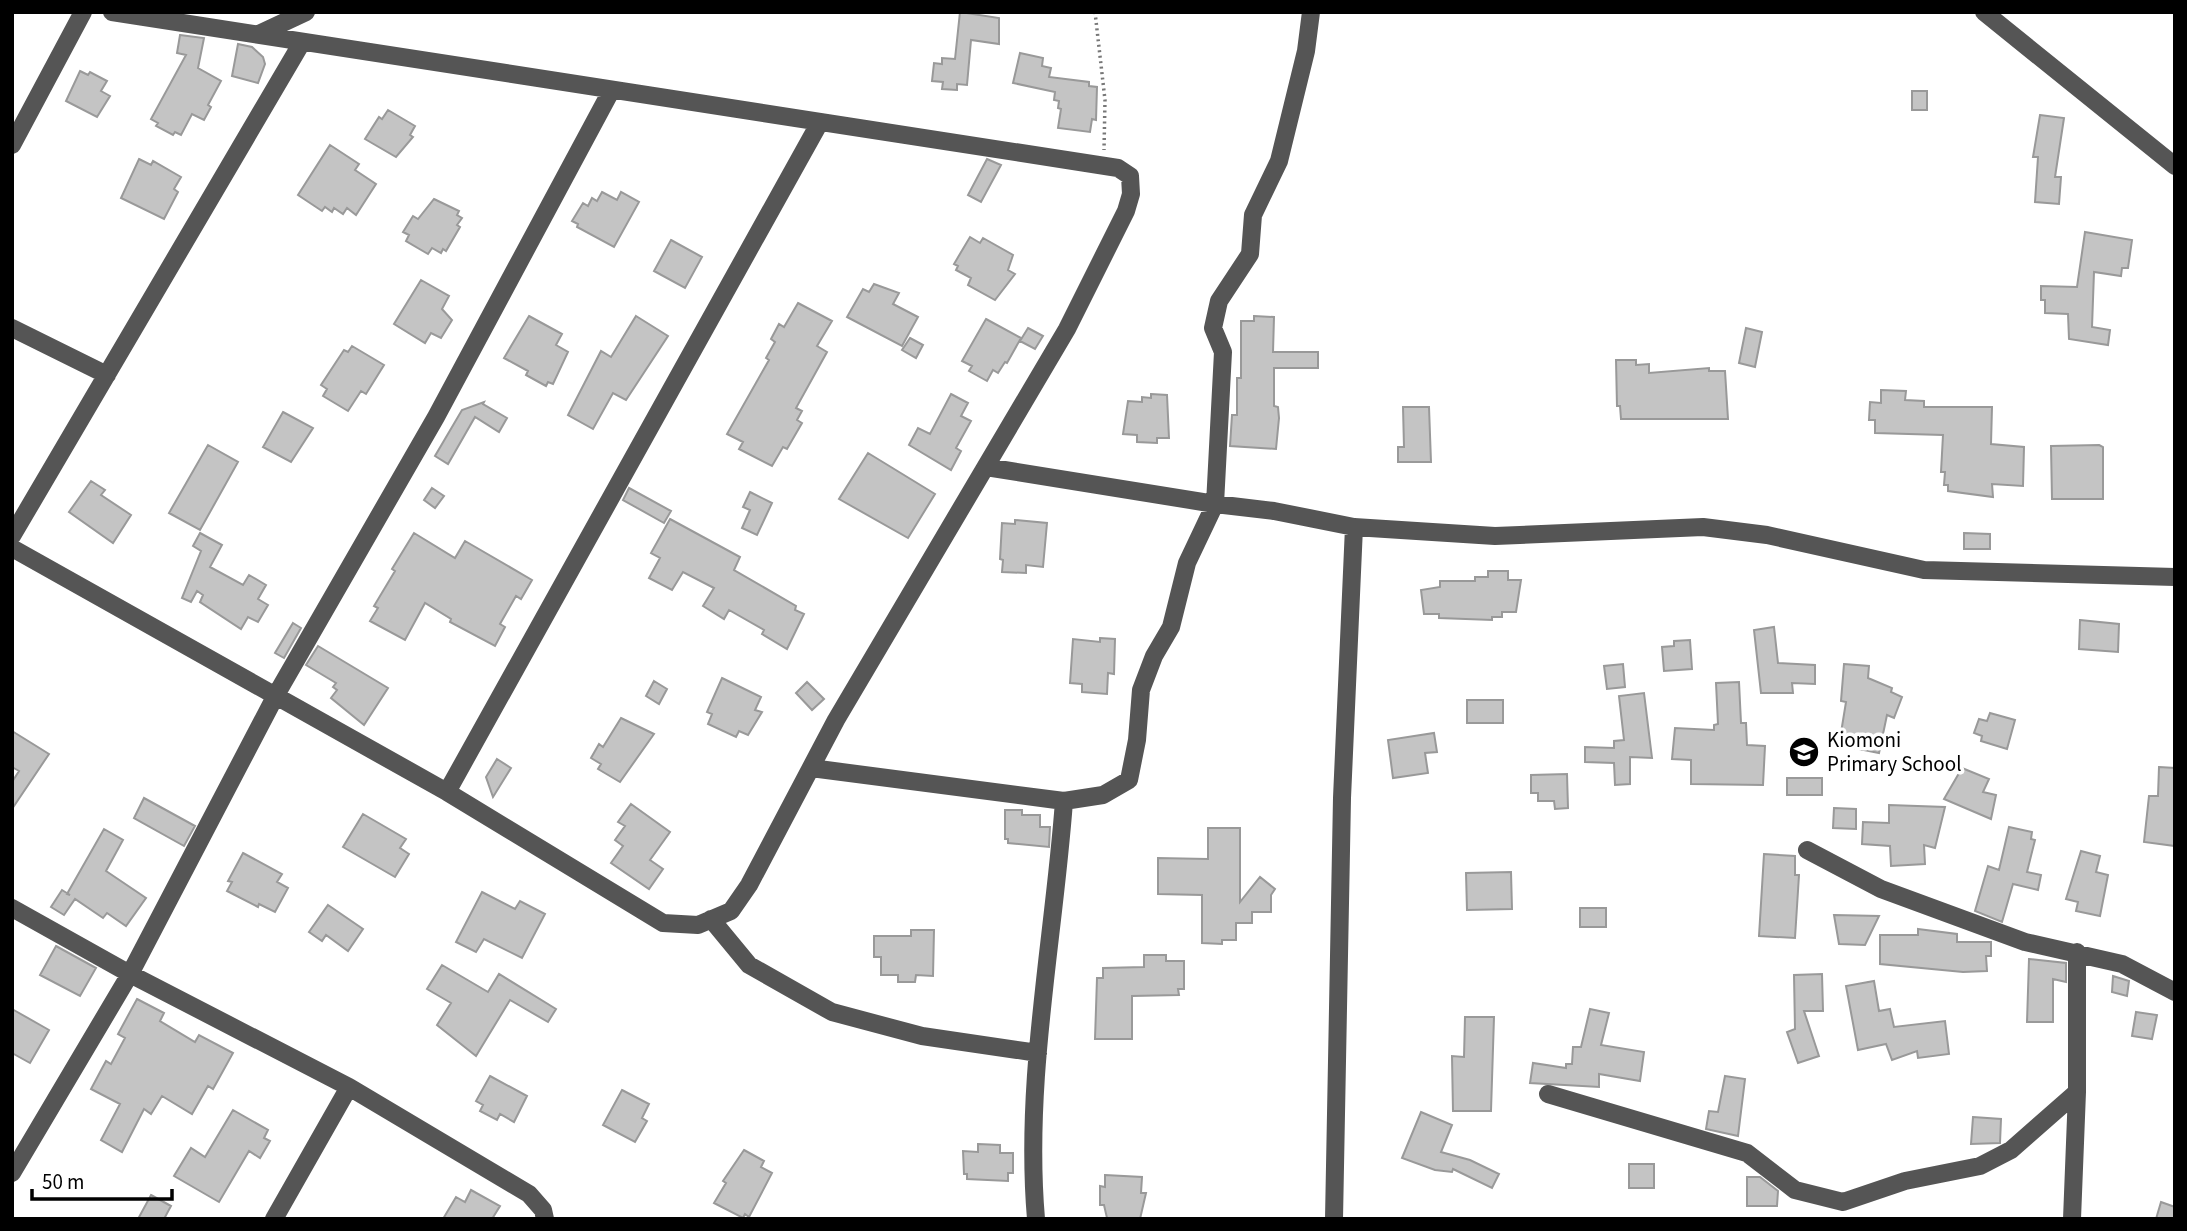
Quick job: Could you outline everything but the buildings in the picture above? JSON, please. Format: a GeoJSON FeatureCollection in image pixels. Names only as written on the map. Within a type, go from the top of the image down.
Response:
{"type":"FeatureCollection","features":[{"type":"Feature","properties":{"kind":"street"},"geometry":{"type":"LineString","coordinates":[[12,145],[83,12]]}},
{"type":"Feature","properties":{"kind":"street"},"geometry":{"type":"LineString","coordinates":[[12,548],[447,792],[663,923],[698,925],[731,911],[750,885],[811,768],[1067,329],[1126,211],[1131,194],[1130,176],[1118,168],[302,44],[259,34],[112,12]]}},
{"type":"Feature","properties":{"kind":"street"},"geometry":{"type":"LineString","coordinates":[[259,34],[283,17],[306,12]]}},
{"type":"Feature","properties":{"kind":"street"},"geometry":{"type":"LineString","coordinates":[[811,768],[1064,801],[1103,795],[1129,780],[1138,740],[1141,690],[1154,656],[1171,627],[1187,563],[1215,504],[1223,352],[1213,328],[1219,301],[1250,254],[1253,215],[1279,161],[1306,51],[1311,12]]}},
{"type":"Feature","properties":{"kind":"street"},"geometry":{"type":"LineString","coordinates":[[1984,12],[2175,166]]}},
{"type":"Feature","properties":{"kind":"street"},"geometry":{"type":"LineString","coordinates":[[12,536],[302,44]]}},
{"type":"Feature","properties":{"kind":"street"},"geometry":{"type":"LineString","coordinates":[[12,1173],[130,974],[276,695],[436,417],[611,91]]}},
{"type":"Feature","properties":{"kind":"street"},"geometry":{"type":"LineString","coordinates":[[447,792],[820,122]]}},
{"type":"Feature","properties":{"kind":"street"},"geometry":{"type":"LineString","coordinates":[[12,328],[107,375]]}},
{"type":"Feature","properties":{"kind":"street"},"geometry":{"type":"LineString","coordinates":[[986,467],[1215,504],[1274,510],[1354,527],[1494,536],[1703,527],[1767,535],[1924,570],[2175,577]]}},
{"type":"Feature","properties":{"kind":"street"},"geometry":{"type":"LineString","coordinates":[[1334,1219],[1342,798],[1354,527]]}},
{"type":"Feature","properties":{"kind":"street"},"geometry":{"type":"LineString","coordinates":[[1036,1219],[1034,1191],[1038,1053],[1064,801]]}},
{"type":"Feature","properties":{"kind":"street"},"geometry":{"type":"LineString","coordinates":[[1807,850],[1881,889],[2025,942],[2122,964],[2175,992]]}},
{"type":"Feature","properties":{"kind":"street"},"geometry":{"type":"LineString","coordinates":[[12,908],[130,974],[349,1087],[529,1194],[543,1210],[545,1219]]}},
{"type":"Feature","properties":{"kind":"street"},"geometry":{"type":"LineString","coordinates":[[711,919],[749,965],[832,1012],[922,1036],[1038,1053]]}},
{"type":"Feature","properties":{"kind":"street"},"geometry":{"type":"LineString","coordinates":[[2072,1219],[2077,1092],[2077,952]]}},
{"type":"Feature","properties":{"kind":"street"},"geometry":{"type":"LineString","coordinates":[[274,1219],[349,1087]]}},
{"type":"Feature","properties":{"kind":"street"},"geometry":{"type":"LineString","coordinates":[[1548,1094],[1747,1153],[1795,1190],[1843,1202],[1905,1181],[1980,1166],[2011,1150],[2077,1092]]}},
{"type":"Feature","properties":{"kind":"path"},"geometry":{"type":"LineString","coordinates":[[1095,12],[1105,100],[1104,166]]}},
{"type":"Feature","properties":{"kind":"place","name":"Kiomoni Primary School"},"geometry":{"type":"Point","coordinates":[1804,752]}}]}
